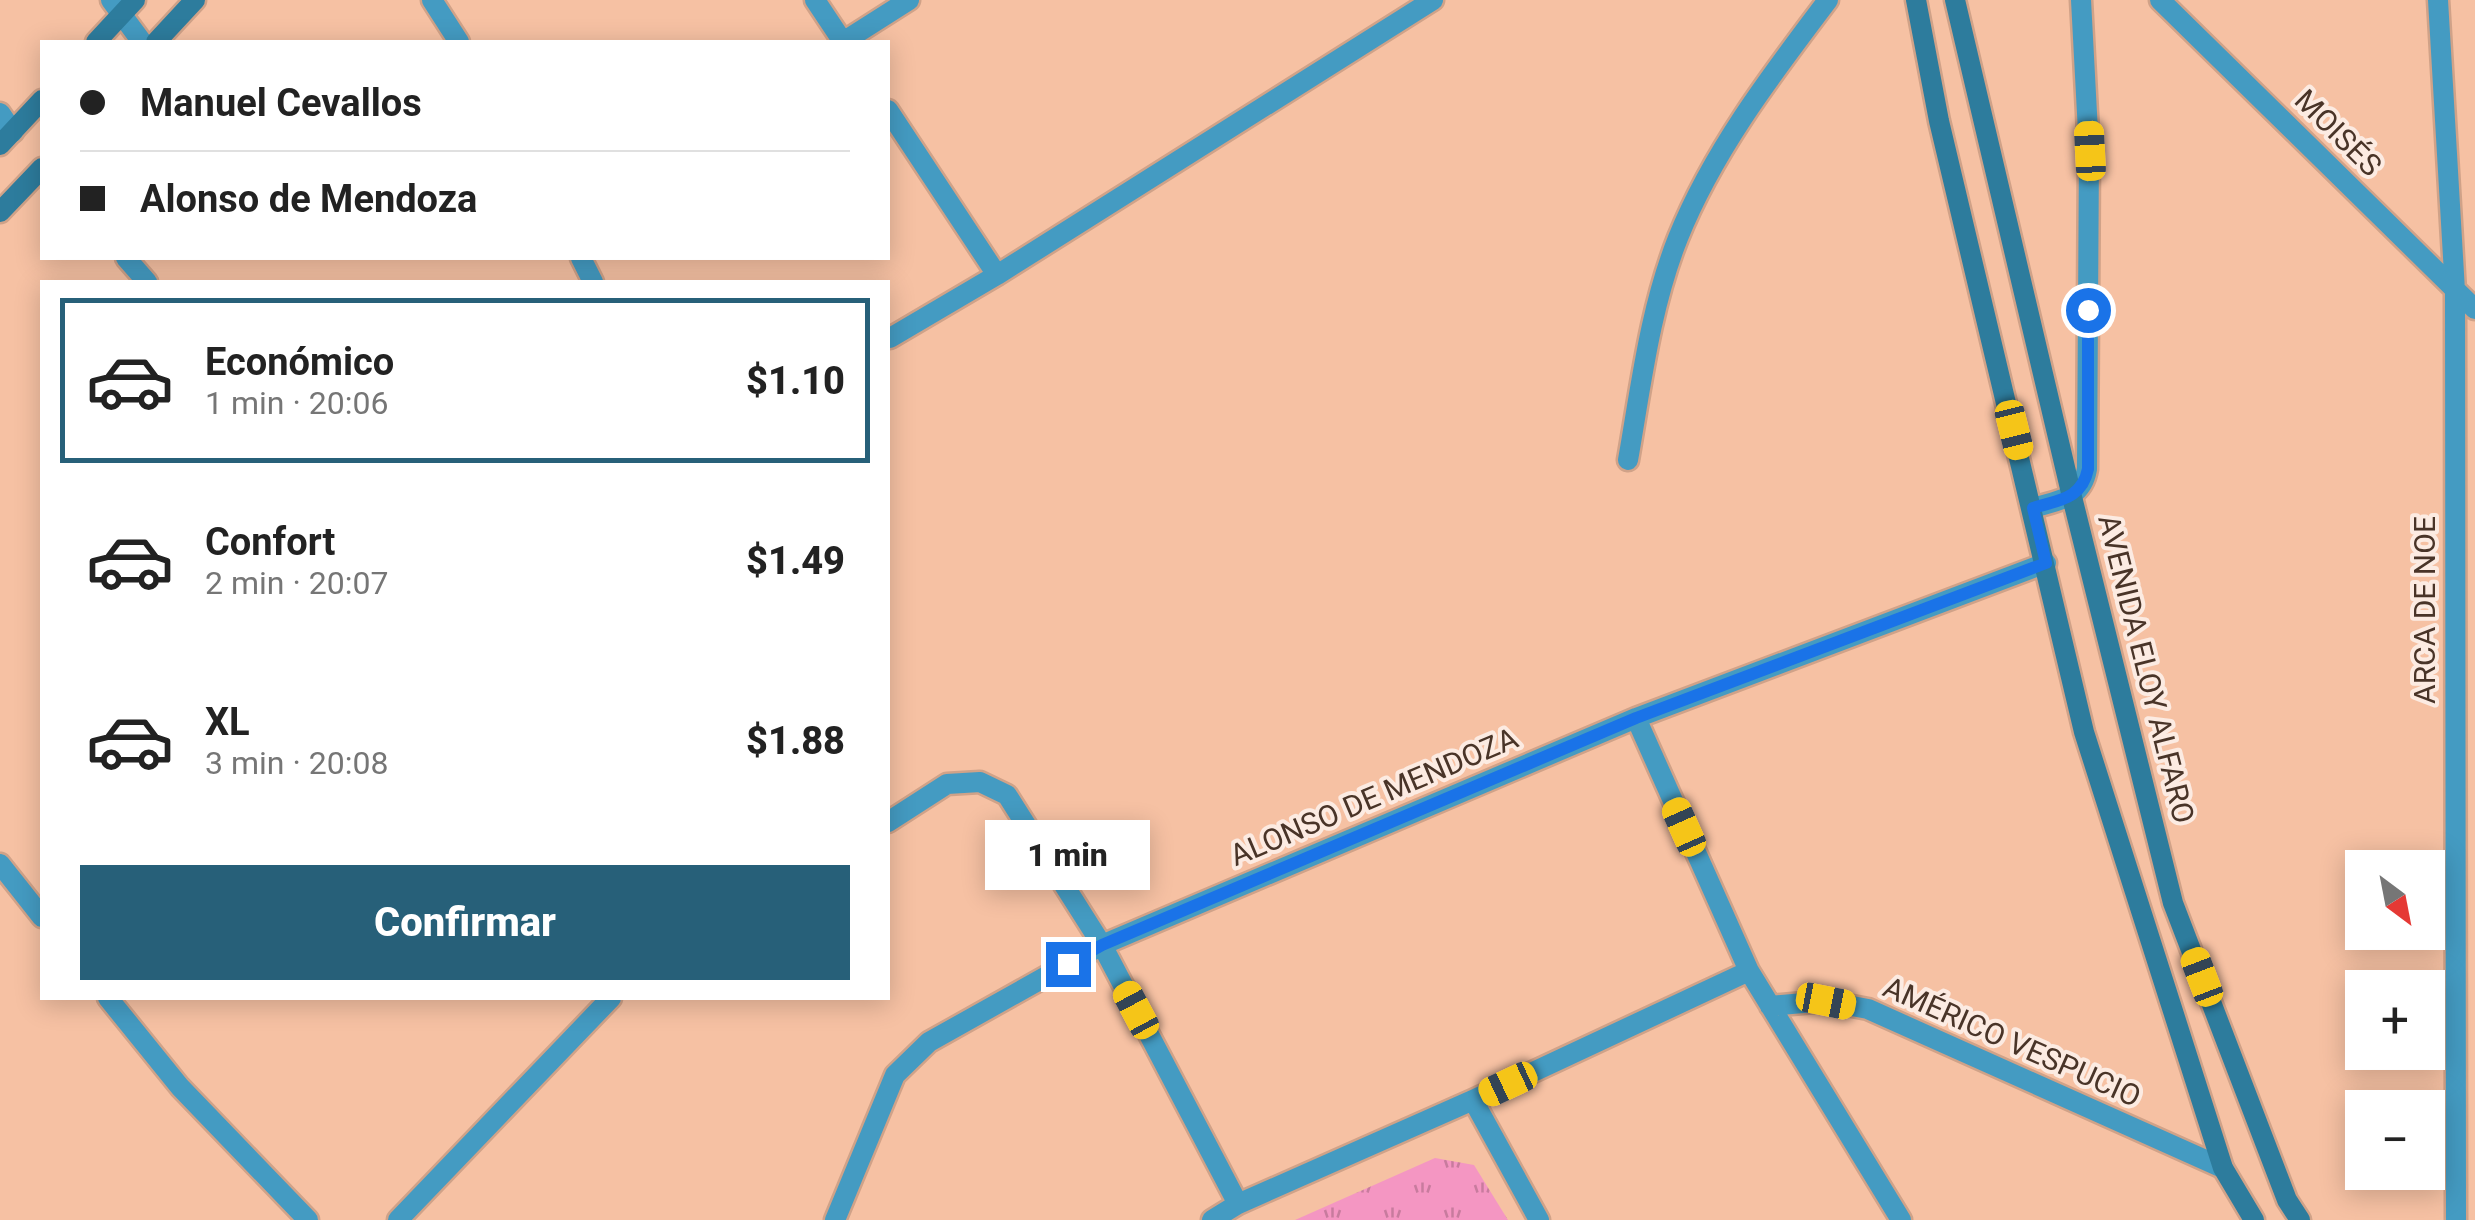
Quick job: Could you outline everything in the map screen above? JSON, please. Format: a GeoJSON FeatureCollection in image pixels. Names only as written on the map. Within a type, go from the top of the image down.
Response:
{"type":"FeatureCollection","features":[{"type":"Feature","properties":{"kind":"street"},"geometry":{"type":"LineString","coordinates":[[158,40],[194,0]]}},
{"type":"Feature","properties":{"kind":"street"},"geometry":{"type":"LineString","coordinates":[[432,0],[458,40]]}},
{"type":"Feature","properties":{"kind":"street"},"geometry":{"type":"LineString","coordinates":[[815,0],[842,40]]}},
{"type":"Feature","properties":{"kind":"street"},"geometry":{"type":"LineString","coordinates":[[846,40],[909,0]]}},
{"type":"Feature","properties":{"kind":"street"},"geometry":{"type":"LineString","coordinates":[[890,338],[997,275],[1432,0]]}},
{"type":"Feature","properties":{"kind":"street"},"geometry":{"type":"LineString","coordinates":[[1628,460],[1655,314],[1678,239],[1712,167],[1791,48],[1828,0]]}},
{"type":"Feature","properties":{"kind":"street"},"geometry":{"type":"LineString","coordinates":[[1916,0],[1939,121],[2084,732],[2223,1168],[2254,1220]]}},
{"type":"Feature","properties":{"kind":"street","name":"AVENIDA ELOY ALFARO"},"geometry":{"type":"LineString","coordinates":[[1955,0],[2072,497],[2174,903],[2287,1200],[2300,1220]]}},
{"type":"Feature","properties":{"kind":"street"},"geometry":{"type":"LineString","coordinates":[[2033,508],[2072,497],[2085,485],[2088,469],[2090,151],[2080,0]]}},
{"type":"Feature","properties":{"kind":"street","name":"MOISÉS"},"geometry":{"type":"LineString","coordinates":[[2160,0],[2475,309]]}},
{"type":"Feature","properties":{"kind":"street","name":"ARCA DE NOE"},"geometry":{"type":"LineString","coordinates":[[2438,0],[2455,290],[2456,1220]]}},
{"type":"Feature","properties":{"kind":"street"},"geometry":{"type":"LineString","coordinates":[[97,40],[122,5],[141,40]]}},
{"type":"Feature","properties":{"kind":"street"},"geometry":{"type":"LineString","coordinates":[[7,139],[40,102]]}},
{"type":"Feature","properties":{"kind":"street"},"geometry":{"type":"LineString","coordinates":[[0,113],[7,139]]}},
{"type":"Feature","properties":{"kind":"street"},"geometry":{"type":"LineString","coordinates":[[890,113],[997,275]]}},
{"type":"Feature","properties":{"kind":"street"},"geometry":{"type":"LineString","coordinates":[[0,212],[40,170]]}},
{"type":"Feature","properties":{"kind":"street"},"geometry":{"type":"LineString","coordinates":[[128,260],[145,280]]}},
{"type":"Feature","properties":{"kind":"street","name":"ALONSO DE MENDOZA"},"geometry":{"type":"LineString","coordinates":[[836,1220],[895,1076],[929,1042],[1102,945],[1636,718],[2046,563]]}},
{"type":"Feature","properties":{"kind":"street"},"geometry":{"type":"LineString","coordinates":[[1636,718],[1749,971],[1902,1220]]}},
{"type":"Feature","properties":{"kind":"street"},"geometry":{"type":"LineString","coordinates":[[890,821],[947,784],[980,782],[1007,796],[1102,945],[1238,1204]]}},
{"type":"Feature","properties":{"kind":"street"},"geometry":{"type":"LineString","coordinates":[[0,864],[40,914]]}},
{"type":"Feature","properties":{"kind":"street"},"geometry":{"type":"LineString","coordinates":[[1212,1220],[1238,1204],[1749,971]]}},
{"type":"Feature","properties":{"kind":"street"},"geometry":{"type":"LineString","coordinates":[[115,1000],[180,1087],[308,1220]]}},
{"type":"Feature","properties":{"kind":"street"},"geometry":{"type":"LineString","coordinates":[[398,1220],[608,1000]]}},
{"type":"Feature","properties":{"kind":"street","name":"AMÉRICO VESPUCIO"},"geometry":{"type":"LineString","coordinates":[[1770,1006],[1826,1001],[1868,1008],[2223,1168]]}},
{"type":"Feature","properties":{"kind":"street"},"geometry":{"type":"LineString","coordinates":[[1473,1100],[1539,1220]]}},
{"type":"Feature","properties":{"kind":"green space"},"geometry":{"type":"Polygon","coordinates":[[[1435,1158],[1474,1165],[1508,1220],[1295,1220],[1435,1158]]]}},
{"type":"Feature","properties":{"kind":"route"},"geometry":{"type":"LineString","coordinates":[[1068,964],[1102,945],[1636,718],[2046,563],[2033,508],[2072,497],[2085,485],[2088,469],[2088,310]]}}]}
